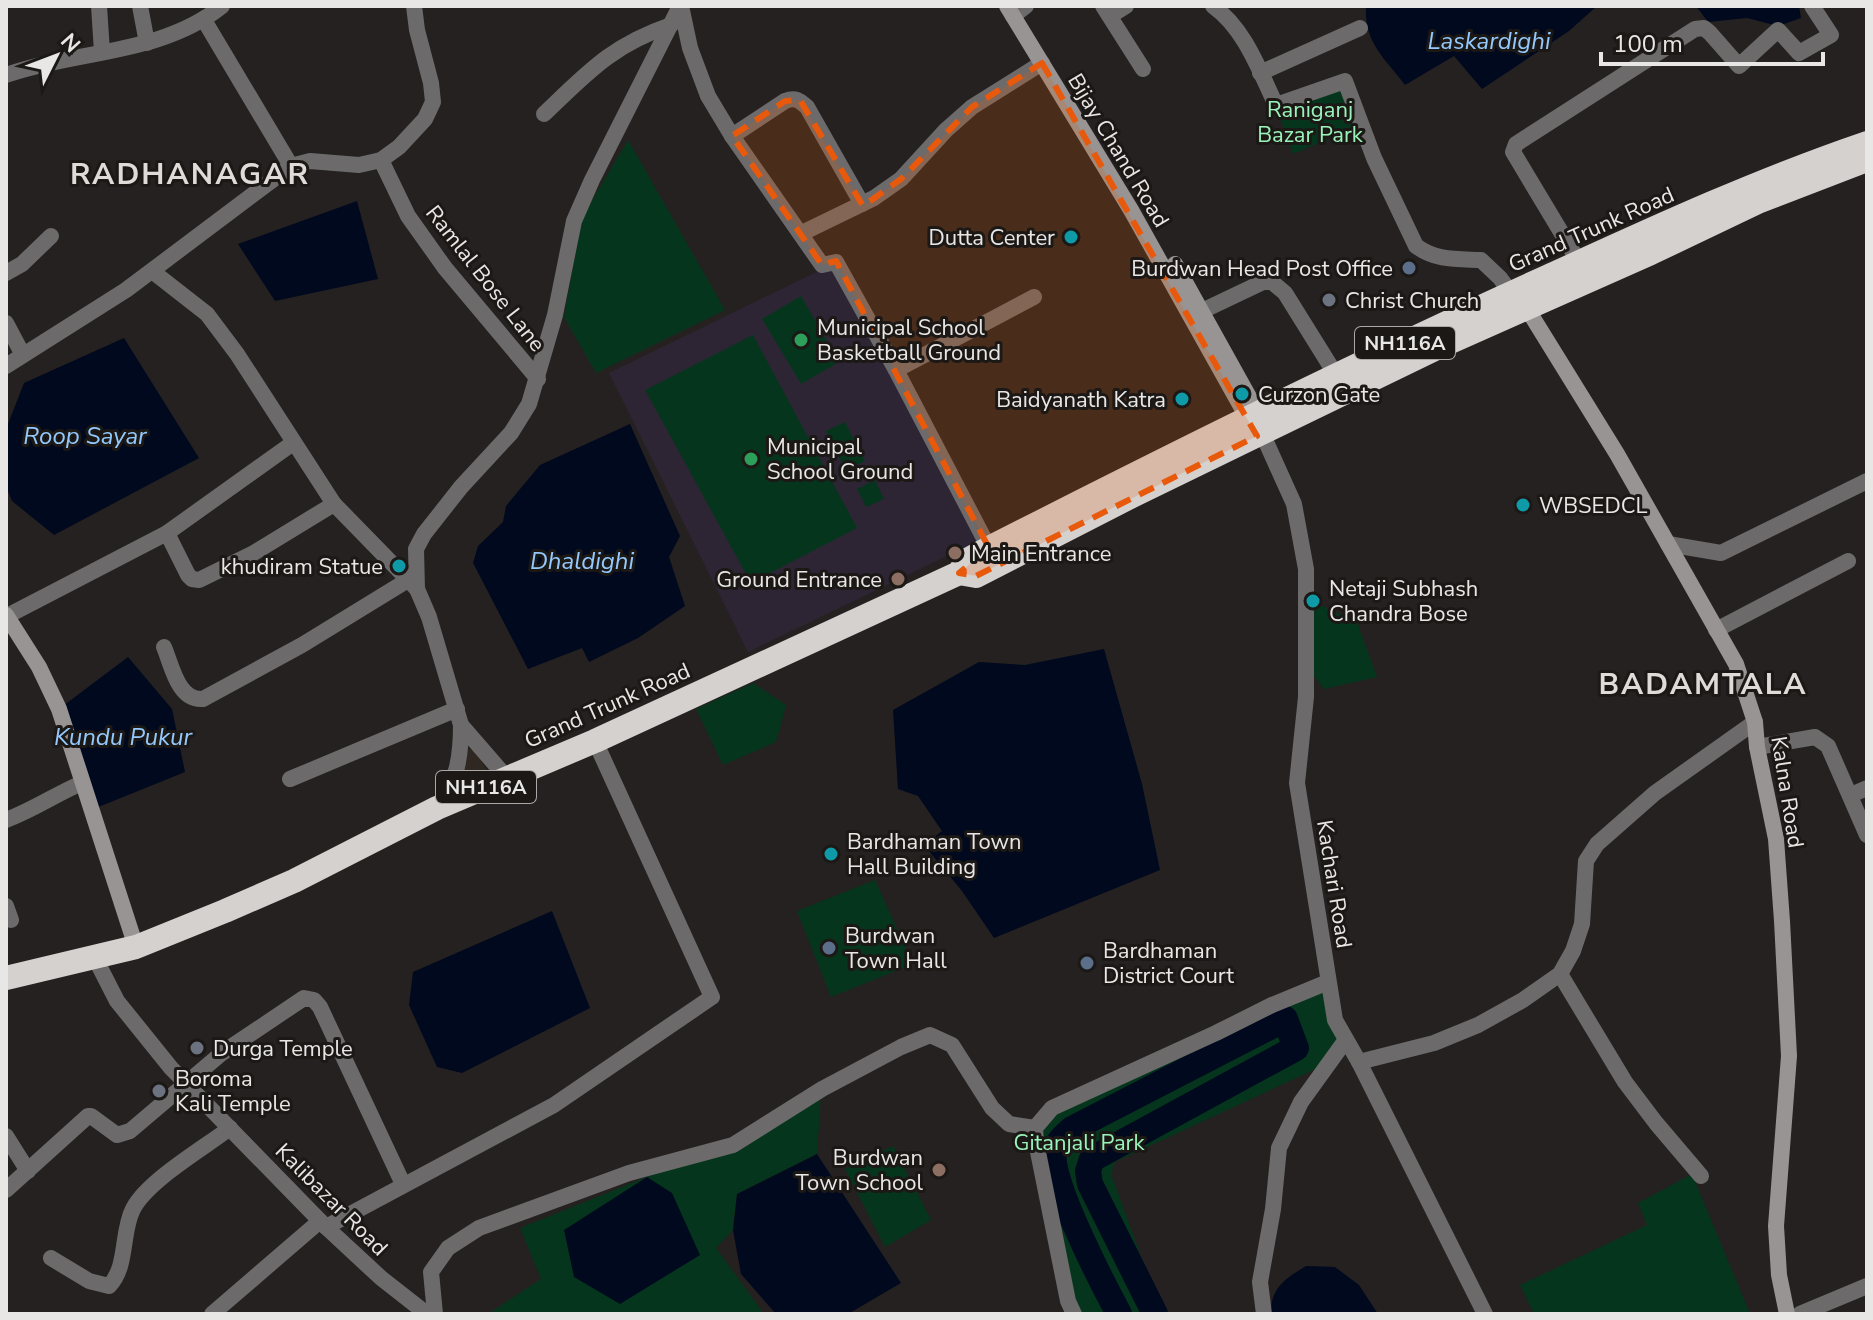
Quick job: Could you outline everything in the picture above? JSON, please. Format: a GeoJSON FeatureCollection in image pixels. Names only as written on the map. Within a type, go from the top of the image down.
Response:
{"type":"FeatureCollection","features":[{"type":"Feature","properties":{"kind":"highway","name":"Grand Trunk Road"},"geometry":{"type":"LineString","coordinates":[[959,573],[976,576],[1258,427],[1518,297],[1579,262],[1757,183],[1867,143]]}},
{"type":"Feature","properties":{"kind":"highway","name":"Grand Trunk Road"},"geometry":{"type":"LineString","coordinates":[[6,978],[136,947],[294,881],[437,808],[595,741],[959,573],[967,560],[989,548],[1258,427],[1336,375],[1518,297],[1651,253],[1760,201],[1867,159]]}},
{"type":"Feature","properties":{"kind":"street"},"geometry":{"type":"LineString","coordinates":[[99,6],[102,52]]}},
{"type":"Feature","properties":{"kind":"street"},"geometry":{"type":"LineString","coordinates":[[140,6],[147,43]]}},
{"type":"Feature","properties":{"kind":"street"},"geometry":{"type":"LineString","coordinates":[[6,75],[147,43],[204,20],[222,6]]}},
{"type":"Feature","properties":{"kind":"street"},"geometry":{"type":"LineString","coordinates":[[6,366],[152,271],[291,166],[310,161],[359,165],[381,160],[399,147],[425,119],[433,102],[414,6]]}},
{"type":"Feature","properties":{"kind":"street"},"geometry":{"type":"LineString","coordinates":[[412,585],[416,549],[424,534],[461,487],[511,433],[529,404],[547,346],[574,221],[681,6]]}},
{"type":"Feature","properties":{"kind":"street"},"geometry":{"type":"LineString","coordinates":[[681,6],[690,48],[708,96],[732,136],[822,265],[836,262],[989,548]]}},
{"type":"Feature","properties":{"kind":"street"},"geometry":{"type":"LineString","coordinates":[[1126,6],[1106,11],[1143,69]]}},
{"type":"Feature","properties":{"kind":"street"},"geometry":{"type":"LineString","coordinates":[[1213,6],[1238,32],[1276,105],[1345,81],[1374,158],[1416,246],[1443,259],[1481,260],[1518,297]]}},
{"type":"Feature","properties":{"kind":"street"},"geometry":{"type":"LineString","coordinates":[[1579,262],[1513,152],[1516,144],[1695,29],[1704,28],[1710,33],[1739,66],[1778,30],[1799,53],[1831,35],[1812,6]]}},
{"type":"Feature","properties":{"kind":"street","name":"Bijay Chand Road"},"geometry":{"type":"LineString","coordinates":[[1017,9],[1042,63],[1197,314]]}},
{"type":"Feature","properties":{"kind":"street","name":"Bijay Chand Road"},"geometry":{"type":"LineString","coordinates":[[1017,9],[1141,205],[1197,314]]}},
{"type":"Feature","properties":{"kind":"street"},"geometry":{"type":"LineString","coordinates":[[204,20],[291,166]]}},
{"type":"Feature","properties":{"kind":"street"},"geometry":{"type":"LineString","coordinates":[[544,114],[596,65],[623,45],[671,25]]}},
{"type":"Feature","properties":{"kind":"street"},"geometry":{"type":"LineString","coordinates":[[1260,73],[1360,28]]}},
{"type":"Feature","properties":{"kind":"street"},"geometry":{"type":"LineString","coordinates":[[802,233],[862,204],[901,179],[972,107],[1042,63]]}},
{"type":"Feature","properties":{"kind":"street"},"geometry":{"type":"LineString","coordinates":[[732,136],[785,101],[792,98],[800,100],[807,107],[862,204]]}},
{"type":"Feature","properties":{"kind":"street","name":"Ramlal Bose Lane"},"geometry":{"type":"LineString","coordinates":[[381,160],[408,216],[445,268],[538,379]]}},
{"type":"Feature","properties":{"kind":"street"},"geometry":{"type":"LineString","coordinates":[[6,273],[22,264],[51,236]]}},
{"type":"Feature","properties":{"kind":"street"},"geometry":{"type":"LineString","coordinates":[[152,271],[207,314],[237,354],[334,504],[412,585],[429,617],[459,717],[461,753],[455,780],[437,808]]}},
{"type":"Feature","properties":{"kind":"street"},"geometry":{"type":"LineString","coordinates":[[1258,427],[1197,314],[1263,282],[1272,282],[1285,293],[1336,375]]}},
{"type":"Feature","properties":{"kind":"street"},"geometry":{"type":"LineString","coordinates":[[896,370],[1034,297]]}},
{"type":"Feature","properties":{"kind":"street","name":"Kalna Road"},"geometry":{"type":"LineString","coordinates":[[1518,297],[1617,454],[1736,664],[1755,722],[1757,747],[1776,839],[1789,1056],[1776,1226],[1779,1275],[1787,1314]]}},
{"type":"Feature","properties":{"kind":"street"},"geometry":{"type":"LineString","coordinates":[[6,323],[23,355]]}},
{"type":"Feature","properties":{"kind":"street"},"geometry":{"type":"LineString","coordinates":[[521,356],[537,354],[547,346]]}},
{"type":"Feature","properties":{"kind":"street","name":"Kachari Road"},"geometry":{"type":"LineString","coordinates":[[1258,427],[1294,504],[1306,569],[1306,697],[1297,783],[1335,1020],[1485,1314]]}},
{"type":"Feature","properties":{"kind":"street"},"geometry":{"type":"LineString","coordinates":[[136,947],[59,709],[39,667],[13,641],[6,615],[167,533],[293,443]]}},
{"type":"Feature","properties":{"kind":"street"},"geometry":{"type":"LineString","coordinates":[[1668,544],[1721,553],[1867,481]]}},
{"type":"Feature","properties":{"kind":"street"},"geometry":{"type":"LineString","coordinates":[[167,533],[188,575],[199,580],[252,554],[334,504]]}},
{"type":"Feature","properties":{"kind":"street"},"geometry":{"type":"LineString","coordinates":[[1716,630],[1848,561]]}},
{"type":"Feature","properties":{"kind":"street"},"geometry":{"type":"LineString","coordinates":[[164,647],[186,694],[194,700],[203,699],[412,585]]}},
{"type":"Feature","properties":{"kind":"street"},"geometry":{"type":"LineString","coordinates":[[459,717],[507,778]]}},
{"type":"Feature","properties":{"kind":"street"},"geometry":{"type":"LineString","coordinates":[[290,779],[459,717]]}},
{"type":"Feature","properties":{"kind":"street"},"geometry":{"type":"LineString","coordinates":[[1359,1062],[1434,1043],[1478,1025],[1523,1000],[1560,974],[1573,951],[1582,924],[1586,861],[1597,844],[1655,793],[1755,722]]}},
{"type":"Feature","properties":{"kind":"street"},"geometry":{"type":"LineString","coordinates":[[1757,747],[1815,737],[1828,746],[1867,835]]}},
{"type":"Feature","properties":{"kind":"street"},"geometry":{"type":"LineString","coordinates":[[212,1314],[323,1224],[554,1105],[712,997],[595,741]]}},
{"type":"Feature","properties":{"kind":"street"},"geometry":{"type":"LineString","coordinates":[[6,820],[82,783]]}},
{"type":"Feature","properties":{"kind":"street"},"geometry":{"type":"LineString","coordinates":[[1851,795],[1867,788]]}},
{"type":"Feature","properties":{"kind":"street","name":"Kalibazar Road"},"geometry":{"type":"LineString","coordinates":[[95,958],[117,1001],[186,1084],[323,1224],[381,1278],[427,1314]]}},
{"type":"Feature","properties":{"kind":"street"},"geometry":{"type":"LineString","coordinates":[[1560,974],[1625,1082],[1701,1176]]}},
{"type":"Feature","properties":{"kind":"street"},"geometry":{"type":"LineString","coordinates":[[1074,1314],[1068,1301],[1035,1128],[1052,1108],[1328,982]]}},
{"type":"Feature","properties":{"kind":"street"},"geometry":{"type":"LineString","coordinates":[[6,1190],[88,1116],[117,1135],[123,1135],[222,1053],[304,998],[314,1000],[320,1007],[403,1184]]}},
{"type":"Feature","properties":{"kind":"street"},"geometry":{"type":"LineString","coordinates":[[435,1314],[431,1272],[448,1248],[479,1228],[629,1173],[733,1145],[822,1089],[930,1035],[952,1045],[992,1108],[1009,1124],[1035,1128]]}},
{"type":"Feature","properties":{"kind":"street"},"geometry":{"type":"LineString","coordinates":[[1264,1314],[1260,1282],[1273,1209],[1279,1148],[1301,1102],[1345,1041]]}},
{"type":"Feature","properties":{"kind":"street"},"geometry":{"type":"LineString","coordinates":[[51,1258],[89,1281],[109,1286],[115,1278],[126,1228],[141,1196],[230,1128]]}},
{"type":"Feature","properties":{"kind":"street"},"geometry":{"type":"LineString","coordinates":[[6,1136],[28,1171]]}},
{"type":"Feature","properties":{"kind":"street"},"geometry":{"type":"LineString","coordinates":[[1800,1314],[1867,1286]]}},
{"type":"Feature","properties":{"kind":"highlighted area"},"geometry":{"type":"Polygon","coordinates":[[[1042,63],[1257,436],[976,576],[959,573],[989,548],[836,261],[822,265],[732,136],[785,101],[800,100],[863,206],[901,179],[972,107],[1042,63]]]}},
{"type":"Feature","properties":{"kind":"shaded area"},"geometry":{"type":"Polygon","coordinates":[[[833,264],[980,540],[748,652],[609,373],[833,264]]]}},
{"type":"Feature","properties":{"kind":"shaded area"},"geometry":{"type":"Polygon","coordinates":[[[474,748],[492,780],[466,789],[463,768],[466,750],[474,748]]]}},
{"type":"Feature","properties":{"kind":"green space","name":"Raniganj Bazar Park"},"geometry":{"type":"Polygon","coordinates":[[[1341,86],[1356,131],[1337,135],[1293,154],[1276,108],[1341,86]]]}},
{"type":"Feature","properties":{"kind":"green space"},"geometry":{"type":"Polygon","coordinates":[[[628,140],[725,310],[596,373],[564,317],[582,217],[628,140]]]}},
{"type":"Feature","properties":{"kind":"green space","name":"Municipal School Basketball Ground"},"geometry":{"type":"Polygon","coordinates":[[[801,296],[839,362],[801,384],[762,319],[801,296]]]}},
{"type":"Feature","properties":{"kind":"green space","name":"Municipal School Ground"},"geometry":{"type":"Polygon","coordinates":[[[753,335],[857,528],[751,583],[645,390],[753,335]]]}},
{"type":"Feature","properties":{"kind":"green space"},"geometry":{"type":"Polygon","coordinates":[[[845,422],[854,440],[835,449],[826,431],[845,422]]]}},
{"type":"Feature","properties":{"kind":"green space"},"geometry":{"type":"Polygon","coordinates":[[[856,443],[865,461],[846,470],[837,453],[856,443]]]}},
{"type":"Feature","properties":{"kind":"green space"},"geometry":{"type":"Polygon","coordinates":[[[875,480],[884,499],[866,507],[857,489],[875,480]]]}},
{"type":"Feature","properties":{"kind":"green space"},"geometry":{"type":"Polygon","coordinates":[[[1306,598],[1357,622],[1377,677],[1324,689],[1314,676],[1306,598]]]}},
{"type":"Feature","properties":{"kind":"green space"},"geometry":{"type":"Polygon","coordinates":[[[753,683],[786,705],[776,742],[723,765],[696,709],[753,683]]]}},
{"type":"Feature","properties":{"kind":"green space"},"geometry":{"type":"Polygon","coordinates":[[[875,880],[913,964],[831,997],[797,911],[875,880]]]}},
{"type":"Feature","properties":{"kind":"green space","name":"Gitanjali Park"},"geometry":{"type":"Polygon","coordinates":[[[1328,982],[1349,1042],[1337,1059],[1115,1162],[1111,1174],[1162,1314],[1075,1314],[1036,1142],[1052,1108],[1328,982]]]}},
{"type":"Feature","properties":{"kind":"green space"},"geometry":{"type":"Polygon","coordinates":[[[821,1091],[817,1154],[737,1194],[733,1230],[716,1248],[764,1314],[488,1314],[541,1279],[520,1228],[669,1168],[733,1147],[821,1091]]]}},
{"type":"Feature","properties":{"kind":"green space"},"geometry":{"type":"Polygon","coordinates":[[[893,1146],[931,1220],[885,1247],[845,1169],[893,1146]]]}},
{"type":"Feature","properties":{"kind":"green space"},"geometry":{"type":"Polygon","coordinates":[[[1692,1174],[1750,1314],[1534,1314],[1520,1285],[1647,1225],[1638,1203],[1692,1174]]]}},
{"type":"Feature","properties":{"kind":"water","name":"Laskardighi"},"geometry":{"type":"Polygon","coordinates":[[[1366,6],[1597,6],[1569,31],[1482,89],[1454,56],[1405,85],[1372,40],[1366,6]]]}},
{"type":"Feature","properties":{"kind":"water"},"geometry":{"type":"Polygon","coordinates":[[[1696,6],[1799,6],[1801,18],[1778,26],[1747,18],[1708,22],[1696,6]]]}},
{"type":"Feature","properties":{"kind":"water"},"geometry":{"type":"Polygon","coordinates":[[[357,201],[378,279],[275,301],[238,244],[357,201]]]}},
{"type":"Feature","properties":{"kind":"water","name":"Roop Sayar"},"geometry":{"type":"Polygon","coordinates":[[[124,338],[199,458],[54,535],[12,501],[6,486],[6,429],[24,383],[124,338]]]}},
{"type":"Feature","properties":{"kind":"water","name":"Dhaldighi"},"geometry":{"type":"Polygon","coordinates":[[[630,424],[680,536],[669,557],[685,606],[638,638],[589,662],[582,648],[528,669],[473,563],[478,546],[503,522],[506,506],[540,465],[630,424]]]}},
{"type":"Feature","properties":{"kind":"water"},"geometry":{"type":"Polygon","coordinates":[[[1104,649],[1142,784],[1160,870],[994,938],[962,891],[924,845],[942,831],[918,796],[898,789],[893,710],[979,662],[1025,665],[1104,649]]]}},
{"type":"Feature","properties":{"kind":"water","name":"Kundu Pukur"},"geometry":{"type":"Polygon","coordinates":[[[128,657],[172,709],[185,772],[91,810],[59,709],[128,657]]]}},
{"type":"Feature","properties":{"kind":"water"},"geometry":{"type":"Polygon","coordinates":[[[552,911],[590,1008],[462,1073],[437,1067],[409,1005],[413,972],[552,911]]]}},
{"type":"Feature","properties":{"kind":"water"},"geometry":{"type":"Polygon","coordinates":[[[817,1154],[901,1283],[848,1314],[776,1314],[741,1274],[733,1230],[737,1194],[817,1154]]]}},
{"type":"Feature","properties":{"kind":"water"},"geometry":{"type":"Polygon","coordinates":[[[647,1177],[672,1193],[700,1255],[620,1304],[574,1277],[564,1230],[647,1177]]]}},
{"type":"Feature","properties":{"kind":"water"},"geometry":{"type":"Polygon","coordinates":[[[1306,1266],[1335,1267],[1359,1285],[1378,1314],[1271,1314],[1276,1291],[1306,1266]]]}},
{"type":"Feature","properties":{"kind":"waterway"},"geometry":{"type":"LineString","coordinates":[[1119,1314],[1068,1209],[1055,1167],[1057,1146],[1072,1129],[1285,1019],[1296,1048],[1092,1159],[1088,1171],[1090,1184],[1155,1314]]}},
{"type":"Feature","properties":{"kind":"place","name":"Dutta Center"},"geometry":{"type":"Point","coordinates":[1071,237]}},
{"type":"Feature","properties":{"kind":"place","name":"Burdwan Head Post Office"},"geometry":{"type":"Point","coordinates":[1409,268]}},
{"type":"Feature","properties":{"kind":"place","name":"Christ Church"},"geometry":{"type":"Point","coordinates":[1329,300]}},
{"type":"Feature","properties":{"kind":"place","name":"Municipal School Basketball Ground"},"geometry":{"type":"Point","coordinates":[801,340]}},
{"type":"Feature","properties":{"kind":"place","name":"Curzon Gate"},"geometry":{"type":"Point","coordinates":[1242,394]}},
{"type":"Feature","properties":{"kind":"place","name":"Baidyanath Katra"},"geometry":{"type":"Point","coordinates":[1182,399]}},
{"type":"Feature","properties":{"kind":"place","name":"Municipal School Ground"},"geometry":{"type":"Point","coordinates":[751,459]}},
{"type":"Feature","properties":{"kind":"place","name":"WBSEDCL"},"geometry":{"type":"Point","coordinates":[1523,505]}},
{"type":"Feature","properties":{"kind":"place","name":"Main Entrance"},"geometry":{"type":"Point","coordinates":[955,553]}},
{"type":"Feature","properties":{"kind":"place","name":"khudiram Statue"},"geometry":{"type":"Point","coordinates":[399,566]}},
{"type":"Feature","properties":{"kind":"place","name":"Ground Entrance"},"geometry":{"type":"Point","coordinates":[898,579]}},
{"type":"Feature","properties":{"kind":"place","name":"Netaji Subhash Chandra Bose"},"geometry":{"type":"Point","coordinates":[1313,601]}},
{"type":"Feature","properties":{"kind":"place","name":"Bardhaman Town Hall Building"},"geometry":{"type":"Point","coordinates":[831,854]}},
{"type":"Feature","properties":{"kind":"place","name":"Burdwan Town Hall"},"geometry":{"type":"Point","coordinates":[829,948]}},
{"type":"Feature","properties":{"kind":"place","name":"Bardhaman District Court"},"geometry":{"type":"Point","coordinates":[1087,963]}},
{"type":"Feature","properties":{"kind":"place","name":"Durga Temple"},"geometry":{"type":"Point","coordinates":[197,1048]}},
{"type":"Feature","properties":{"kind":"place","name":"Boroma Kali Temple"},"geometry":{"type":"Point","coordinates":[159,1091]}},
{"type":"Feature","properties":{"kind":"place","name":"Burdwan Town School"},"geometry":{"type":"Point","coordinates":[939,1170]}},
{"type":"Feature","properties":{"kind":"district","name":"RADHANAGAR"},"geometry":{"type":"Point","coordinates":[190,174]}},
{"type":"Feature","properties":{"kind":"district","name":"BADAMTALA"},"geometry":{"type":"Point","coordinates":[1703,684]}}]}
